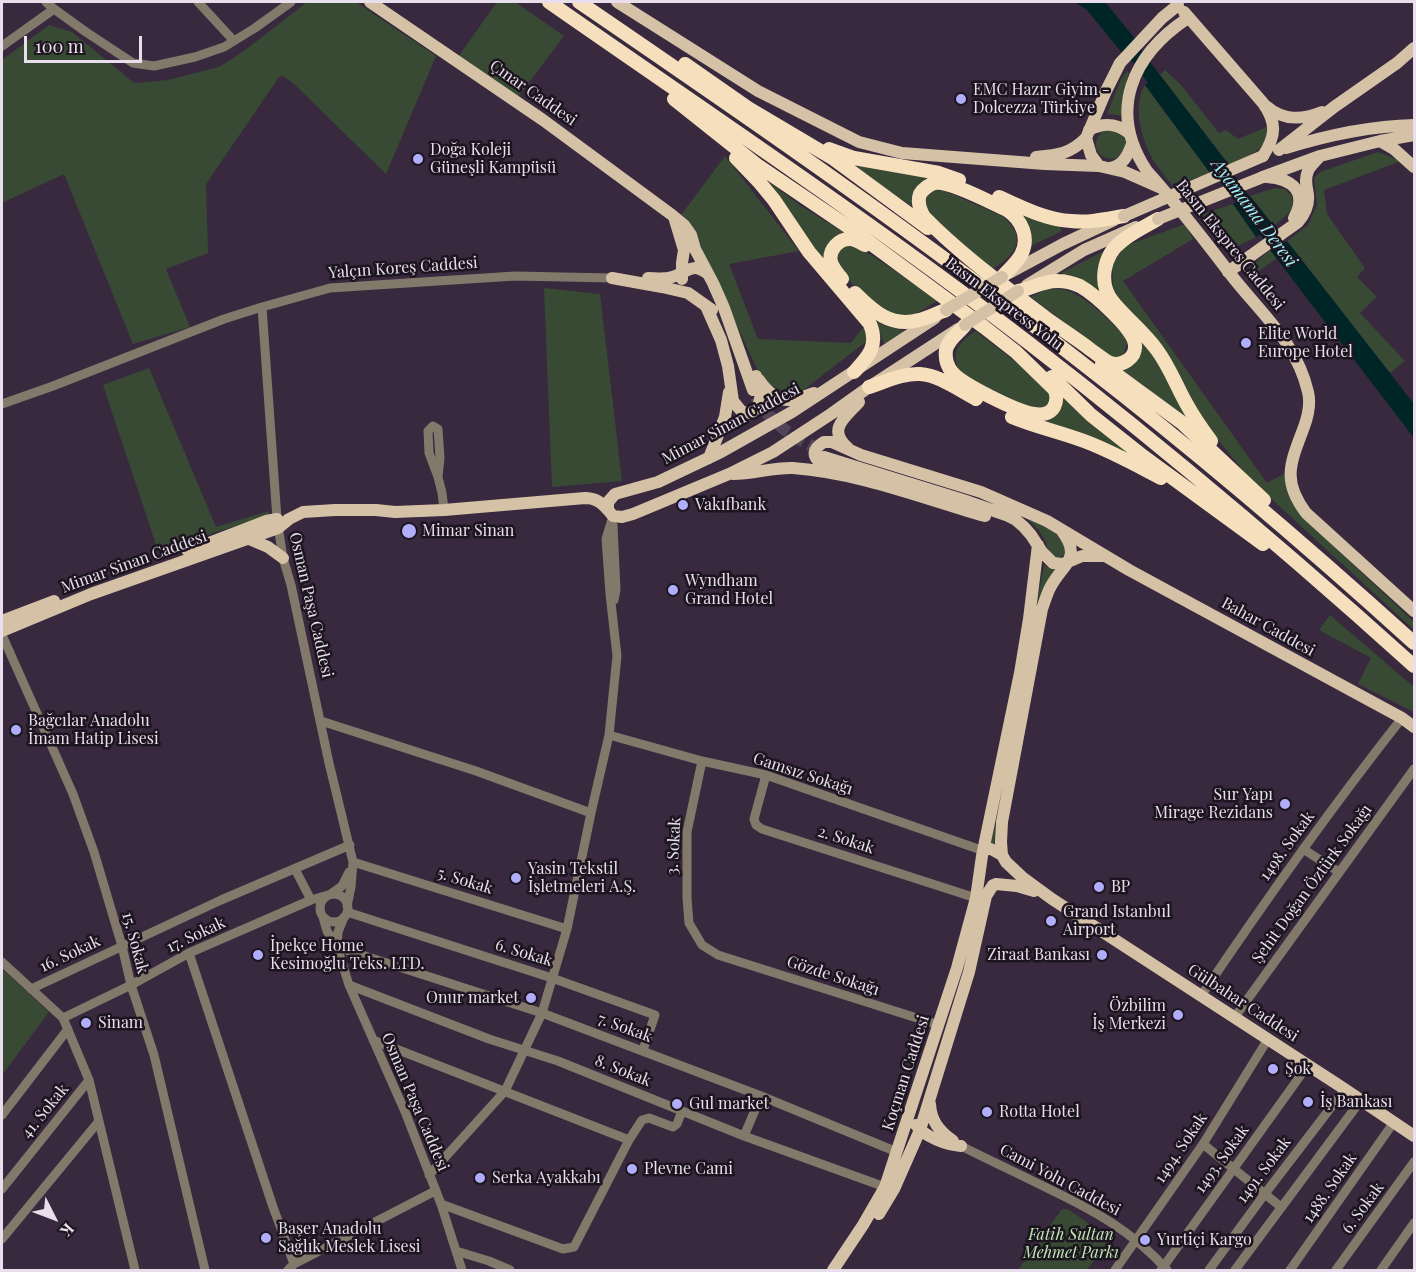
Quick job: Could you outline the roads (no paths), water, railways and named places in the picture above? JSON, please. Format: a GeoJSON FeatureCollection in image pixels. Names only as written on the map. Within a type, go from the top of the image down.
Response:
{"type":"FeatureCollection","features":[{"type":"Feature","properties":{"kind":"highway","name":"Basın Ekspress Yolu"},"geometry":{"type":"LineString","coordinates":[[549,2],[798,174],[975,302],[1160,447],[1262,531],[1414,666]]}},
{"type":"Feature","properties":{"kind":"highway","name":"Basın Ekspress Yolu"},"geometry":{"type":"LineString","coordinates":[[579,2],[853,193],[1013,310],[1154,420],[1331,568],[1414,643]]}},
{"type":"Feature","properties":{"kind":"highway"},"geometry":{"type":"LineString","coordinates":[[573,18],[583,32],[683,106],[757,165],[850,228],[1016,352],[1054,389],[1056,399],[1050,411],[1043,415],[1020,411],[955,376],[947,364],[947,346],[965,325]]}},
{"type":"Feature","properties":{"kind":"highway"},"geometry":{"type":"LineString","coordinates":[[612,24],[655,44],[772,122],[834,159],[959,250],[1094,357],[1181,422],[1312,542],[1331,568]]}},
{"type":"Feature","properties":{"kind":"highway"},"geometry":{"type":"LineString","coordinates":[[683,106],[760,183],[809,252],[870,324],[874,337],[873,347],[864,362],[854,372]]}},
{"type":"Feature","properties":{"kind":"highway"},"geometry":{"type":"LineString","coordinates":[[772,122],[837,153],[878,163],[939,172],[1048,217],[1083,222],[1124,216]]}},
{"type":"Feature","properties":{"kind":"highway"},"geometry":{"type":"LineString","coordinates":[[959,250],[924,217],[920,210],[920,194],[929,185],[936,183],[958,189],[1007,210],[1019,221],[1023,230],[1024,247],[1016,262],[1002,277]]}},
{"type":"Feature","properties":{"kind":"highway"},"geometry":{"type":"LineString","coordinates":[[1158,219],[1121,241],[1113,250],[1104,275],[1108,296],[1158,350],[1199,425],[1240,478]]}},
{"type":"Feature","properties":{"kind":"highway"},"geometry":{"type":"LineString","coordinates":[[888,258],[864,244],[849,239],[836,244],[830,256],[834,270],[867,305],[884,317],[895,322],[908,322],[946,310]]}},
{"type":"Feature","properties":{"kind":"highway"},"geometry":{"type":"LineString","coordinates":[[1018,291],[1053,281],[1067,282],[1082,287],[1126,327],[1134,338],[1135,351],[1132,357],[1122,364],[1112,363],[1071,337]]}},
{"type":"Feature","properties":{"kind":"highway"},"geometry":{"type":"LineString","coordinates":[[1016,352],[1038,365],[1091,415],[1144,457],[1245,530],[1310,582],[1338,598]]}},
{"type":"Feature","properties":{"kind":"highway"},"geometry":{"type":"LineString","coordinates":[[869,387],[921,374],[941,380],[1022,421],[1101,448],[1204,502]]}},
{"type":"Feature","properties":{"kind":"main road","name":"Çınar Caddesi"},"geometry":{"type":"LineString","coordinates":[[370,2],[543,120],[674,216],[691,235],[695,249],[711,278]]}},
{"type":"Feature","properties":{"kind":"main road"},"geometry":{"type":"LineString","coordinates":[[617,2],[758,91],[859,142],[902,153],[1116,167],[1122,163],[1129,152],[1131,138],[1128,116],[1129,99],[1134,76],[1146,45],[1162,18],[1177,3],[1263,103],[1275,113],[1290,118],[1310,117],[1335,107]]}},
{"type":"Feature","properties":{"kind":"main road"},"geometry":{"type":"LineString","coordinates":[[1005,160],[1065,154],[1077,147],[1087,134],[1120,63],[1188,18]]}},
{"type":"Feature","properties":{"kind":"main road"},"geometry":{"type":"LineString","coordinates":[[1279,150],[1414,48]]}},
{"type":"Feature","properties":{"kind":"main road"},"geometry":{"type":"LineString","coordinates":[[1263,103],[1272,120],[1273,133],[1263,156]]}},
{"type":"Feature","properties":{"kind":"main road"},"geometry":{"type":"LineString","coordinates":[[1087,134],[1103,124],[1112,124],[1122,127],[1131,138]]}},
{"type":"Feature","properties":{"kind":"main road"},"geometry":{"type":"LineString","coordinates":[[1279,150],[1362,129],[1414,125]]}},
{"type":"Feature","properties":{"kind":"main road"},"geometry":{"type":"LineString","coordinates":[[1087,134],[1091,155],[1104,167],[1125,172],[1163,189]]}},
{"type":"Feature","properties":{"kind":"main road"},"geometry":{"type":"LineString","coordinates":[[278,524],[303,512],[444,510],[585,498],[592,498],[602,503],[611,516],[622,517],[633,514],[729,474],[773,452],[869,387],[1084,250],[1138,226],[1320,156],[1414,135]]}},
{"type":"Feature","properties":{"kind":"main road","name":"Basın Ekspres Caddesi"},"geometry":{"type":"LineString","coordinates":[[1131,138],[1147,171],[1275,326],[1292,350],[1302,370],[1309,393],[1309,404],[1308,415],[1292,460],[1290,475],[1292,489],[1297,500],[1306,513],[1414,611]]}},
{"type":"Feature","properties":{"kind":"main road"},"geometry":{"type":"LineString","coordinates":[[1380,141],[1394,149],[1414,167]]}},
{"type":"Feature","properties":{"kind":"main road","name":"Mimar Sinan Caddesi"},"geometry":{"type":"LineString","coordinates":[[611,516],[608,502],[615,494],[658,482],[709,458],[792,412],[946,310],[1002,277],[1063,244],[1124,216],[1279,150]]}},
{"type":"Feature","properties":{"kind":"main road"},"geometry":{"type":"LineString","coordinates":[[1225,268],[1293,222],[1298,222],[1304,215],[1308,204],[1306,176],[1308,170],[1320,156]]}},
{"type":"Feature","properties":{"kind":"main road"},"geometry":{"type":"LineString","coordinates":[[1263,177],[1288,181],[1297,190],[1298,211],[1293,222]]}},
{"type":"Feature","properties":{"kind":"main road"},"geometry":{"type":"LineString","coordinates":[[674,216],[684,250],[682,273],[688,293]]}},
{"type":"Feature","properties":{"kind":"main road","name":"Yalçın Koreş Caddesi"},"geometry":{"type":"LineString","coordinates":[[612,278],[668,278],[698,267],[711,278]]}},
{"type":"Feature","properties":{"kind":"main road"},"geometry":{"type":"LineString","coordinates":[[612,278],[662,286],[688,293],[717,314],[724,323],[754,403]]}},
{"type":"Feature","properties":{"kind":"main road"},"geometry":{"type":"LineString","coordinates":[[706,306],[721,340],[728,366],[733,401],[742,412],[751,412],[758,408],[761,394],[756,375],[727,302],[711,278]]}},
{"type":"Feature","properties":{"kind":"main road"},"geometry":{"type":"LineString","coordinates":[[711,278],[753,390]]}},
{"type":"Feature","properties":{"kind":"main road"},"geometry":{"type":"LineString","coordinates":[[756,375],[764,387],[781,399],[791,400],[832,387]]}},
{"type":"Feature","properties":{"kind":"main road"},"geometry":{"type":"LineString","coordinates":[[851,451],[838,435],[839,426],[869,387]]}},
{"type":"Feature","properties":{"kind":"main road"},"geometry":{"type":"LineString","coordinates":[[709,458],[725,417],[730,388]]}},
{"type":"Feature","properties":{"kind":"main road"},"geometry":{"type":"LineString","coordinates":[[1003,857],[1002,822],[1039,623],[1051,585],[1068,562],[1071,548],[1068,540],[1061,530],[1047,521],[981,492],[851,451],[832,442],[824,442],[815,451],[821,464],[856,478],[1012,524],[1034,540]]}},
{"type":"Feature","properties":{"kind":"main road"},"geometry":{"type":"LineString","coordinates":[[1028,513],[823,454],[1006,515],[1016,520],[1053,563],[1063,564],[1082,556],[1106,556]]}},
{"type":"Feature","properties":{"kind":"main road"},"geometry":{"type":"LineString","coordinates":[[729,474],[790,468],[856,478]]}},
{"type":"Feature","properties":{"kind":"main road","name":"Mimar Sinan Caddesi"},"geometry":{"type":"LineString","coordinates":[[2,621],[266,521],[278,524]]}},
{"type":"Feature","properties":{"kind":"main road","name":"Mimar Sinan Caddesi"},"geometry":{"type":"LineString","coordinates":[[2,633],[91,594],[247,538],[278,524]]}},
{"type":"Feature","properties":{"kind":"main road","name":"Bahar Caddesi"},"geometry":{"type":"LineString","coordinates":[[1061,530],[1402,718],[1414,727]]}},
{"type":"Feature","properties":{"kind":"main road"},"geometry":{"type":"LineString","coordinates":[[247,538],[268,547],[283,558]]}},
{"type":"Feature","properties":{"kind":"main road"},"geometry":{"type":"LineString","coordinates":[[984,851],[1029,619],[1034,540]]}},
{"type":"Feature","properties":{"kind":"main road"},"geometry":{"type":"LineString","coordinates":[[984,851],[988,848],[1003,857]]}},
{"type":"Feature","properties":{"kind":"main road","name":"Koçman Caddesi"},"geometry":{"type":"LineString","coordinates":[[832,1270],[863,1225],[885,1187],[957,968],[976,898],[984,851]]}},
{"type":"Feature","properties":{"kind":"main road","name":"Koçman Caddesi"},"geometry":{"type":"LineString","coordinates":[[843,1270],[894,1189],[920,1130],[969,972],[986,896],[1001,876],[1003,857]]}},
{"type":"Feature","properties":{"kind":"main road","name":"Gülbahar Caddesi"},"geometry":{"type":"LineString","coordinates":[[1003,857],[1029,882],[1052,899],[1414,1136]]}},
{"type":"Feature","properties":{"kind":"main road"},"geometry":{"type":"LineString","coordinates":[[979,874],[986,883],[995,885]]}},
{"type":"Feature","properties":{"kind":"main road","name":"Gülbahar Caddesi"},"geometry":{"type":"LineString","coordinates":[[995,885],[1029,889],[1052,899]]}},
{"type":"Feature","properties":{"kind":"main road"},"geometry":{"type":"LineString","coordinates":[[924,1071],[924,1092],[915,1121],[916,1125],[920,1130],[948,1144],[961,1146]]}},
{"type":"Feature","properties":{"kind":"main road"},"geometry":{"type":"LineString","coordinates":[[930,1099],[931,1114],[935,1124],[946,1136],[961,1146]]}},
{"type":"Feature","properties":{"kind":"street"},"geometry":{"type":"LineString","coordinates":[[46,2],[133,63],[154,66],[195,57],[224,47],[291,2]]}},
{"type":"Feature","properties":{"kind":"street"},"geometry":{"type":"LineString","coordinates":[[198,2],[234,41]]}},
{"type":"Feature","properties":{"kind":"street"},"geometry":{"type":"LineString","coordinates":[[2,46],[54,9]]}},
{"type":"Feature","properties":{"kind":"street","name":"Yalçın Koreş Caddesi"},"geometry":{"type":"LineString","coordinates":[[2,404],[224,319],[330,288],[515,276],[612,278]]}},
{"type":"Feature","properties":{"kind":"street","name":"Osman Paşa Caddesi"},"geometry":{"type":"LineString","coordinates":[[262,307],[278,524],[283,558],[353,862],[351,887],[346,912],[338,932],[337,946]]}},
{"type":"Feature","properties":{"kind":"street"},"geometry":{"type":"LineString","coordinates":[[438,477],[444,510]]}},
{"type":"Feature","properties":{"kind":"street"},"geometry":{"type":"LineString","coordinates":[[429,1175],[505,1091],[542,1013],[567,929],[609,735],[617,656],[606,539],[611,516]]}},
{"type":"Feature","properties":{"kind":"street","name":"15. Sokak"},"geometry":{"type":"LineString","coordinates":[[2,633],[73,794],[94,852],[131,985],[154,1055],[205,1270]]}},
{"type":"Feature","properties":{"kind":"street","name":"1498. Sokak"},"geometry":{"type":"LineString","coordinates":[[1201,996],[1278,883],[1402,718]]}},
{"type":"Feature","properties":{"kind":"street"},"geometry":{"type":"LineString","coordinates":[[321,721],[476,771],[591,813]]}},
{"type":"Feature","properties":{"kind":"street","name":"Gamsız Sokağı"},"geometry":{"type":"LineString","coordinates":[[609,735],[702,761],[766,775],[984,851]]}},
{"type":"Feature","properties":{"kind":"street","name":"3. Sokak"},"geometry":{"type":"LineString","coordinates":[[702,761],[687,832],[689,923],[702,945],[718,955]]}},
{"type":"Feature","properties":{"kind":"street","name":"Şehit Doğan Öztürk Sokağı"},"geometry":{"type":"LineString","coordinates":[[1234,1017],[1414,770]]}},
{"type":"Feature","properties":{"kind":"street","name":"2. Sokak"},"geometry":{"type":"LineString","coordinates":[[766,775],[754,819],[756,825],[762,829],[976,898]]}},
{"type":"Feature","properties":{"kind":"street","name":"16. Sokak"},"geometry":{"type":"LineString","coordinates":[[31,989],[221,900],[350,845]]}},
{"type":"Feature","properties":{"kind":"street"},"geometry":{"type":"LineString","coordinates":[[1303,849],[1339,872]]}},
{"type":"Feature","properties":{"kind":"street"},"geometry":{"type":"LineString","coordinates":[[322,915],[321,904],[325,897],[342,886],[353,862]]}},
{"type":"Feature","properties":{"kind":"street","name":"5. Sokak"},"geometry":{"type":"LineString","coordinates":[[353,862],[567,929]]}},
{"type":"Feature","properties":{"kind":"street"},"geometry":{"type":"LineString","coordinates":[[295,869],[311,900]]}},
{"type":"Feature","properties":{"kind":"street"},"geometry":{"type":"LineString","coordinates":[[298,906],[311,907],[333,921],[341,920],[346,912],[342,897],[330,895]]}},
{"type":"Feature","properties":{"kind":"street","name":"17. Sokak"},"geometry":{"type":"LineString","coordinates":[[63,1018],[131,985],[189,953],[311,900],[330,895]]}},
{"type":"Feature","properties":{"kind":"street","name":"6. Sokak"},"geometry":{"type":"LineString","coordinates":[[346,912],[552,978],[655,1015],[643,1050]]}},
{"type":"Feature","properties":{"kind":"street","name":"Osman Paşa Caddesi"},"geometry":{"type":"LineString","coordinates":[[322,915],[327,931],[337,946],[349,985],[406,1114],[441,1204],[462,1270]]}},
{"type":"Feature","properties":{"kind":"street","name":"7. Sokak"},"geometry":{"type":"LineString","coordinates":[[337,946],[542,1013],[643,1050],[897,1152]]}},
{"type":"Feature","properties":{"kind":"street"},"geometry":{"type":"LineString","coordinates":[[189,953],[291,1267],[435,1191]]}},
{"type":"Feature","properties":{"kind":"street","name":"Gözde Sokağı"},"geometry":{"type":"LineString","coordinates":[[718,955],[939,1025]]}},
{"type":"Feature","properties":{"kind":"street"},"geometry":{"type":"LineString","coordinates":[[2,962],[63,1018],[68,1029],[88,1080],[135,1270]]}},
{"type":"Feature","properties":{"kind":"street","name":"8. Sokak"},"geometry":{"type":"LineString","coordinates":[[349,985],[489,1038],[558,1061],[744,1136],[885,1187]]}},
{"type":"Feature","properties":{"kind":"street"},"geometry":{"type":"LineString","coordinates":[[2,1115],[68,1029]]}},
{"type":"Feature","properties":{"kind":"street"},"geometry":{"type":"LineString","coordinates":[[373,1040],[629,1140]]}},
{"type":"Feature","properties":{"kind":"street","name":"1494. Sokak"},"geometry":{"type":"LineString","coordinates":[[1115,1270],[1203,1144],[1268,1040]]}},
{"type":"Feature","properties":{"kind":"street","name":"1493. Sokak"},"geometry":{"type":"LineString","coordinates":[[1164,1269],[1233,1168],[1308,1065]]}},
{"type":"Feature","properties":{"kind":"street","name":"41. Sokak"},"geometry":{"type":"LineString","coordinates":[[2,1189],[88,1080]]}},
{"type":"Feature","properties":{"kind":"street","name":"1491. Sokak"},"geometry":{"type":"LineString","coordinates":[[1209,1270],[1345,1089]]}},
{"type":"Feature","properties":{"kind":"street"},"geometry":{"type":"LineString","coordinates":[[744,1136],[761,1096]]}},
{"type":"Feature","properties":{"kind":"street"},"geometry":{"type":"LineString","coordinates":[[1235,1270],[1361,1100]]}},
{"type":"Feature","properties":{"kind":"street"},"geometry":{"type":"LineString","coordinates":[[441,1204],[563,1249],[574,1247],[629,1140],[642,1120],[649,1118],[673,1126],[677,1124],[682,1111]]}},
{"type":"Feature","properties":{"kind":"street"},"geometry":{"type":"LineString","coordinates":[[2,1239],[99,1121]]}},
{"type":"Feature","properties":{"kind":"street","name":"1488. Sokak"},"geometry":{"type":"LineString","coordinates":[[1290,1270],[1394,1122]]}},
{"type":"Feature","properties":{"kind":"street"},"geometry":{"type":"LineString","coordinates":[[1203,1144],[1281,1207]]}},
{"type":"Feature","properties":{"kind":"street","name":"Cami Yolu Caddesi"},"geometry":{"type":"LineString","coordinates":[[961,1146],[1118,1226],[1164,1269]]}},
{"type":"Feature","properties":{"kind":"street","name":"6. Sokak"},"geometry":{"type":"LineString","coordinates":[[1336,1270],[1414,1162]]}},
{"type":"Feature","properties":{"kind":"street"},"geometry":{"type":"LineString","coordinates":[[1381,1270],[1414,1223]]}},
{"type":"Feature","properties":{"kind":"street"},"geometry":{"type":"LineString","coordinates":[[456,1251],[510,1270]]}},
{"type":"Feature","properties":{"kind":"water"},"geometry":{"type":"Polygon","coordinates":[[[1075,2],[1105,2],[1137,41],[1122,53],[1087,10],[1075,2]]]}},
{"type":"Feature","properties":{"kind":"water","name":"Ayamama Deresi"},"geometry":{"type":"Polygon","coordinates":[[[1160,75],[1229,165],[1210,173],[1145,85],[1160,75]]]}},
{"type":"Feature","properties":{"kind":"water","name":"Ayamama Deresi"},"geometry":{"type":"Polygon","coordinates":[[[1250,196],[1274,226],[1256,237],[1233,204],[1250,196]]]}},
{"type":"Feature","properties":{"kind":"water","name":"Ayamama Deresi"},"geometry":{"type":"Polygon","coordinates":[[[1287,241],[1414,404],[1414,438],[1270,250],[1287,241]]]}},
{"type":"Feature","properties":{"kind":"waterway","name":"Ayamama Deresi"},"geometry":{"type":"LineString","coordinates":[[1125,40],[1165,94]]}},
{"type":"Feature","properties":{"kind":"waterway","name":"Ayamama Deresi"},"geometry":{"type":"LineString","coordinates":[[1218,165],[1288,261]]}},
{"type":"Feature","properties":{"kind":"tunnel"},"geometry":{"type":"LineString","coordinates":[[756,397],[776,423],[804,442],[824,451]]}},
{"type":"Feature","properties":{"kind":"place","name":"EMC Hazır Giyim - Dolcezza Türkiye"},"geometry":{"type":"Point","coordinates":[961,99]}},
{"type":"Feature","properties":{"kind":"place","name":"Doğa Koleji Güneşli Kampüsü"},"geometry":{"type":"Point","coordinates":[418,159]}},
{"type":"Feature","properties":{"kind":"place","name":"Elite World Europe Hotel"},"geometry":{"type":"Point","coordinates":[1246,343]}},
{"type":"Feature","properties":{"kind":"place","name":"Vakıfbank"},"geometry":{"type":"Point","coordinates":[683,505]}},
{"type":"Feature","properties":{"kind":"place","name":"Mimar Sinan"},"geometry":{"type":"Point","coordinates":[409,531]}},
{"type":"Feature","properties":{"kind":"place","name":"Wyndham Grand Hotel"},"geometry":{"type":"Point","coordinates":[673,590]}},
{"type":"Feature","properties":{"kind":"place","name":"Bağcılar Anadolu İmam Hatip Lisesi"},"geometry":{"type":"Point","coordinates":[16,730]}},
{"type":"Feature","properties":{"kind":"place","name":"Sur Yapı Mirage Rezidans"},"geometry":{"type":"Point","coordinates":[1285,804]}},
{"type":"Feature","properties":{"kind":"place","name":"Yasin Tekstil İşletmeleri A.Ş."},"geometry":{"type":"Point","coordinates":[516,878]}},
{"type":"Feature","properties":{"kind":"place","name":"BP"},"geometry":{"type":"Point","coordinates":[1099,887]}},
{"type":"Feature","properties":{"kind":"place","name":"Grand Istanbul Airport"},"geometry":{"type":"Point","coordinates":[1051,921]}},
{"type":"Feature","properties":{"kind":"place","name":"İpekçe Home Kesimoğlu Teks. LTD."},"geometry":{"type":"Point","coordinates":[258,955]}},
{"type":"Feature","properties":{"kind":"place","name":"Ziraat Bankası"},"geometry":{"type":"Point","coordinates":[1102,955]}},
{"type":"Feature","properties":{"kind":"place","name":"Onur market"},"geometry":{"type":"Point","coordinates":[531,998]}},
{"type":"Feature","properties":{"kind":"place","name":"Özbilim İş Merkezi"},"geometry":{"type":"Point","coordinates":[1178,1015]}},
{"type":"Feature","properties":{"kind":"place","name":"Sinam"},"geometry":{"type":"Point","coordinates":[86,1023]}},
{"type":"Feature","properties":{"kind":"place","name":"Şok"},"geometry":{"type":"Point","coordinates":[1273,1069]}},
{"type":"Feature","properties":{"kind":"place","name":"İş Bankası"},"geometry":{"type":"Point","coordinates":[1308,1102]}},
{"type":"Feature","properties":{"kind":"place","name":"Gul market"},"geometry":{"type":"Point","coordinates":[677,1104]}},
{"type":"Feature","properties":{"kind":"place","name":"Rotta Hotel"},"geometry":{"type":"Point","coordinates":[987,1112]}},
{"type":"Feature","properties":{"kind":"place","name":"Plevne Cami"},"geometry":{"type":"Point","coordinates":[632,1169]}},
{"type":"Feature","properties":{"kind":"place","name":"Serka Ayakkabı"},"geometry":{"type":"Point","coordinates":[480,1178]}},
{"type":"Feature","properties":{"kind":"place","name":"Başer Anadolu Sağlık Meslek Lisesi"},"geometry":{"type":"Point","coordinates":[266,1238]}},
{"type":"Feature","properties":{"kind":"place","name":"Yurtiçi Kargo"},"geometry":{"type":"Point","coordinates":[1145,1240]}},
{"type":"Feature","properties":{"kind":"park label","name":"Fatih Sultan Mehmet Parkı"},"geometry":{"type":"Point","coordinates":[1071,1244]}}]}
